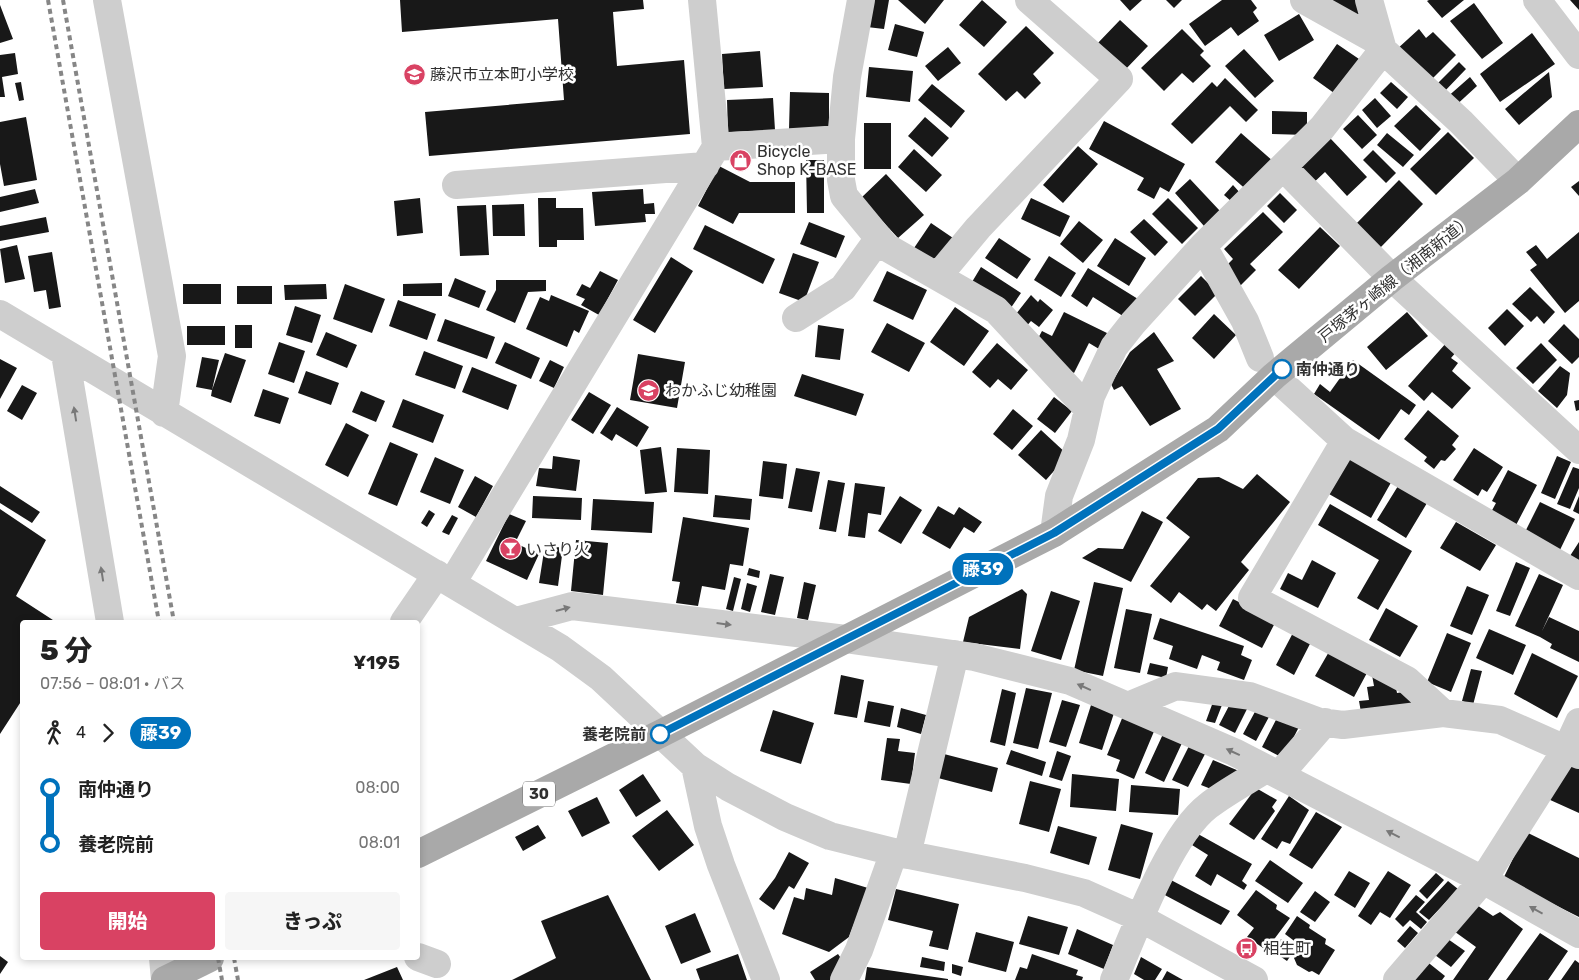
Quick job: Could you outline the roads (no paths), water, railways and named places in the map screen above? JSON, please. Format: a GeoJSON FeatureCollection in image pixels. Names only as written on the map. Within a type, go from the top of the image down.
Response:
{"type":"FeatureCollection","features":[{"type":"Feature","properties":{"kind":"main road","name":"戸塚茅ヶ崎線（湘南新道）"},"geometry":{"type":"LineString","coordinates":[[420,853],[660,734],[1054,533],[1218,429],[1267,367],[1392,278],[1518,181],[1579,124]]}},
{"type":"Feature","properties":{"kind":"main road"},"geometry":{"type":"LineString","coordinates":[[165,980],[206,960]]}},
{"type":"Feature","properties":{"kind":"street"},"geometry":{"type":"LineString","coordinates":[[107,0],[172,356],[164,413]]}},
{"type":"Feature","properties":{"kind":"street"},"geometry":{"type":"LineString","coordinates":[[406,620],[444,578],[711,157],[702,0]]}},
{"type":"Feature","properties":{"kind":"street"},"geometry":{"type":"LineString","coordinates":[[861,0],[847,77],[841,138],[841,180],[844,196],[886,247],[996,310],[1088,410]]}},
{"type":"Feature","properties":{"kind":"street"},"geometry":{"type":"LineString","coordinates":[[938,276],[978,228],[1119,79],[1029,0]]}},
{"type":"Feature","properties":{"kind":"street"},"geometry":{"type":"LineString","coordinates":[[1304,0],[1382,46],[1461,122],[1518,181]]}},
{"type":"Feature","properties":{"kind":"street"},"geometry":{"type":"LineString","coordinates":[[1369,0],[1382,46]]}},
{"type":"Feature","properties":{"kind":"street"},"geometry":{"type":"LineString","coordinates":[[1536,0],[1579,55]]}},
{"type":"Feature","properties":{"kind":"street"},"geometry":{"type":"LineString","coordinates":[[1054,533],[1059,496],[1080,440],[1091,396],[1101,371],[1114,347],[1133,323],[1203,246],[1322,128],[1382,46]]}},
{"type":"Feature","properties":{"kind":"street"},"geometry":{"type":"LineString","coordinates":[[456,185],[711,157],[841,138]]}},
{"type":"Feature","properties":{"kind":"street"},"geometry":{"type":"LineString","coordinates":[[1283,167],[1392,278],[1579,450]]}},
{"type":"Feature","properties":{"kind":"street"},"geometry":{"type":"LineString","coordinates":[[796,318],[843,288],[879,238]]}},
{"type":"Feature","properties":{"kind":"street"},"geometry":{"type":"LineString","coordinates":[[1203,246],[1245,321],[1267,367],[1345,441],[1579,576]]}},
{"type":"Feature","properties":{"kind":"street"},"geometry":{"type":"LineString","coordinates":[[0,313],[65,354],[560,648],[601,678],[695,766],[728,787],[784,817],[830,836],[901,853],[1025,878],[1084,893],[1140,918],[1254,980]]}},
{"type":"Feature","properties":{"kind":"street"},"geometry":{"type":"LineString","coordinates":[[65,354],[110,620]]}},
{"type":"Feature","properties":{"kind":"street"},"geometry":{"type":"LineString","coordinates":[[1345,441],[1252,598],[1407,680],[1443,713]]}},
{"type":"Feature","properties":{"kind":"street"},"geometry":{"type":"LineString","coordinates":[[516,621],[572,606],[955,654],[1070,681],[1272,772],[1483,880],[1579,934]]}},
{"type":"Feature","properties":{"kind":"street"},"geometry":{"type":"LineString","coordinates":[[844,980],[901,853],[955,654]]}},
{"type":"Feature","properties":{"kind":"street"},"geometry":{"type":"LineString","coordinates":[[1128,706],[1176,686],[1250,696],[1325,722],[1343,725],[1443,713],[1500,720],[1573,752]]}},
{"type":"Feature","properties":{"kind":"street"},"geometry":{"type":"LineString","coordinates":[[1114,980],[1140,918],[1183,832],[1207,806],[1272,772],[1325,722]]}},
{"type":"Feature","properties":{"kind":"street"},"geometry":{"type":"LineString","coordinates":[[1397,980],[1483,880],[1573,752],[1579,722]]}},
{"type":"Feature","properties":{"kind":"street"},"geometry":{"type":"LineString","coordinates":[[695,766],[708,826],[721,866],[744,919],[766,980]]}},
{"type":"Feature","properties":{"kind":"street"},"geometry":{"type":"LineString","coordinates":[[163,960],[165,980]]}},
{"type":"Feature","properties":{"kind":"railway"},"geometry":{"type":"LineString","coordinates":[[48,0],[159,620]]}},
{"type":"Feature","properties":{"kind":"railway"},"geometry":{"type":"LineString","coordinates":[[63,0],[174,620]]}},
{"type":"Feature","properties":{"kind":"railway"},"geometry":{"type":"LineString","coordinates":[[218,960],[222,980]]}},
{"type":"Feature","properties":{"kind":"railway"},"geometry":{"type":"LineString","coordinates":[[234,960],[238,980]]}},
{"type":"Feature","properties":{"kind":"place","name":"藤沢市立本町小学校"},"geometry":{"type":"Point","coordinates":[414,74]}},
{"type":"Feature","properties":{"kind":"place","name":"Bicycle Shop K-BASE"},"geometry":{"type":"Point","coordinates":[741,160]}},
{"type":"Feature","properties":{"kind":"place","name":"南仲通り"},"geometry":{"type":"Point","coordinates":[1282,369]}},
{"type":"Feature","properties":{"kind":"place","name":"わかふじ幼稚園"},"geometry":{"type":"Point","coordinates":[649,390]}},
{"type":"Feature","properties":{"kind":"place","name":"いさり火"},"geometry":{"type":"Point","coordinates":[510,549]}},
{"type":"Feature","properties":{"kind":"place","name":"養老院前"},"geometry":{"type":"Point","coordinates":[660,734]}},
{"type":"Feature","properties":{"kind":"place","name":"相生町"},"geometry":{"type":"Point","coordinates":[1247,948]}}]}
